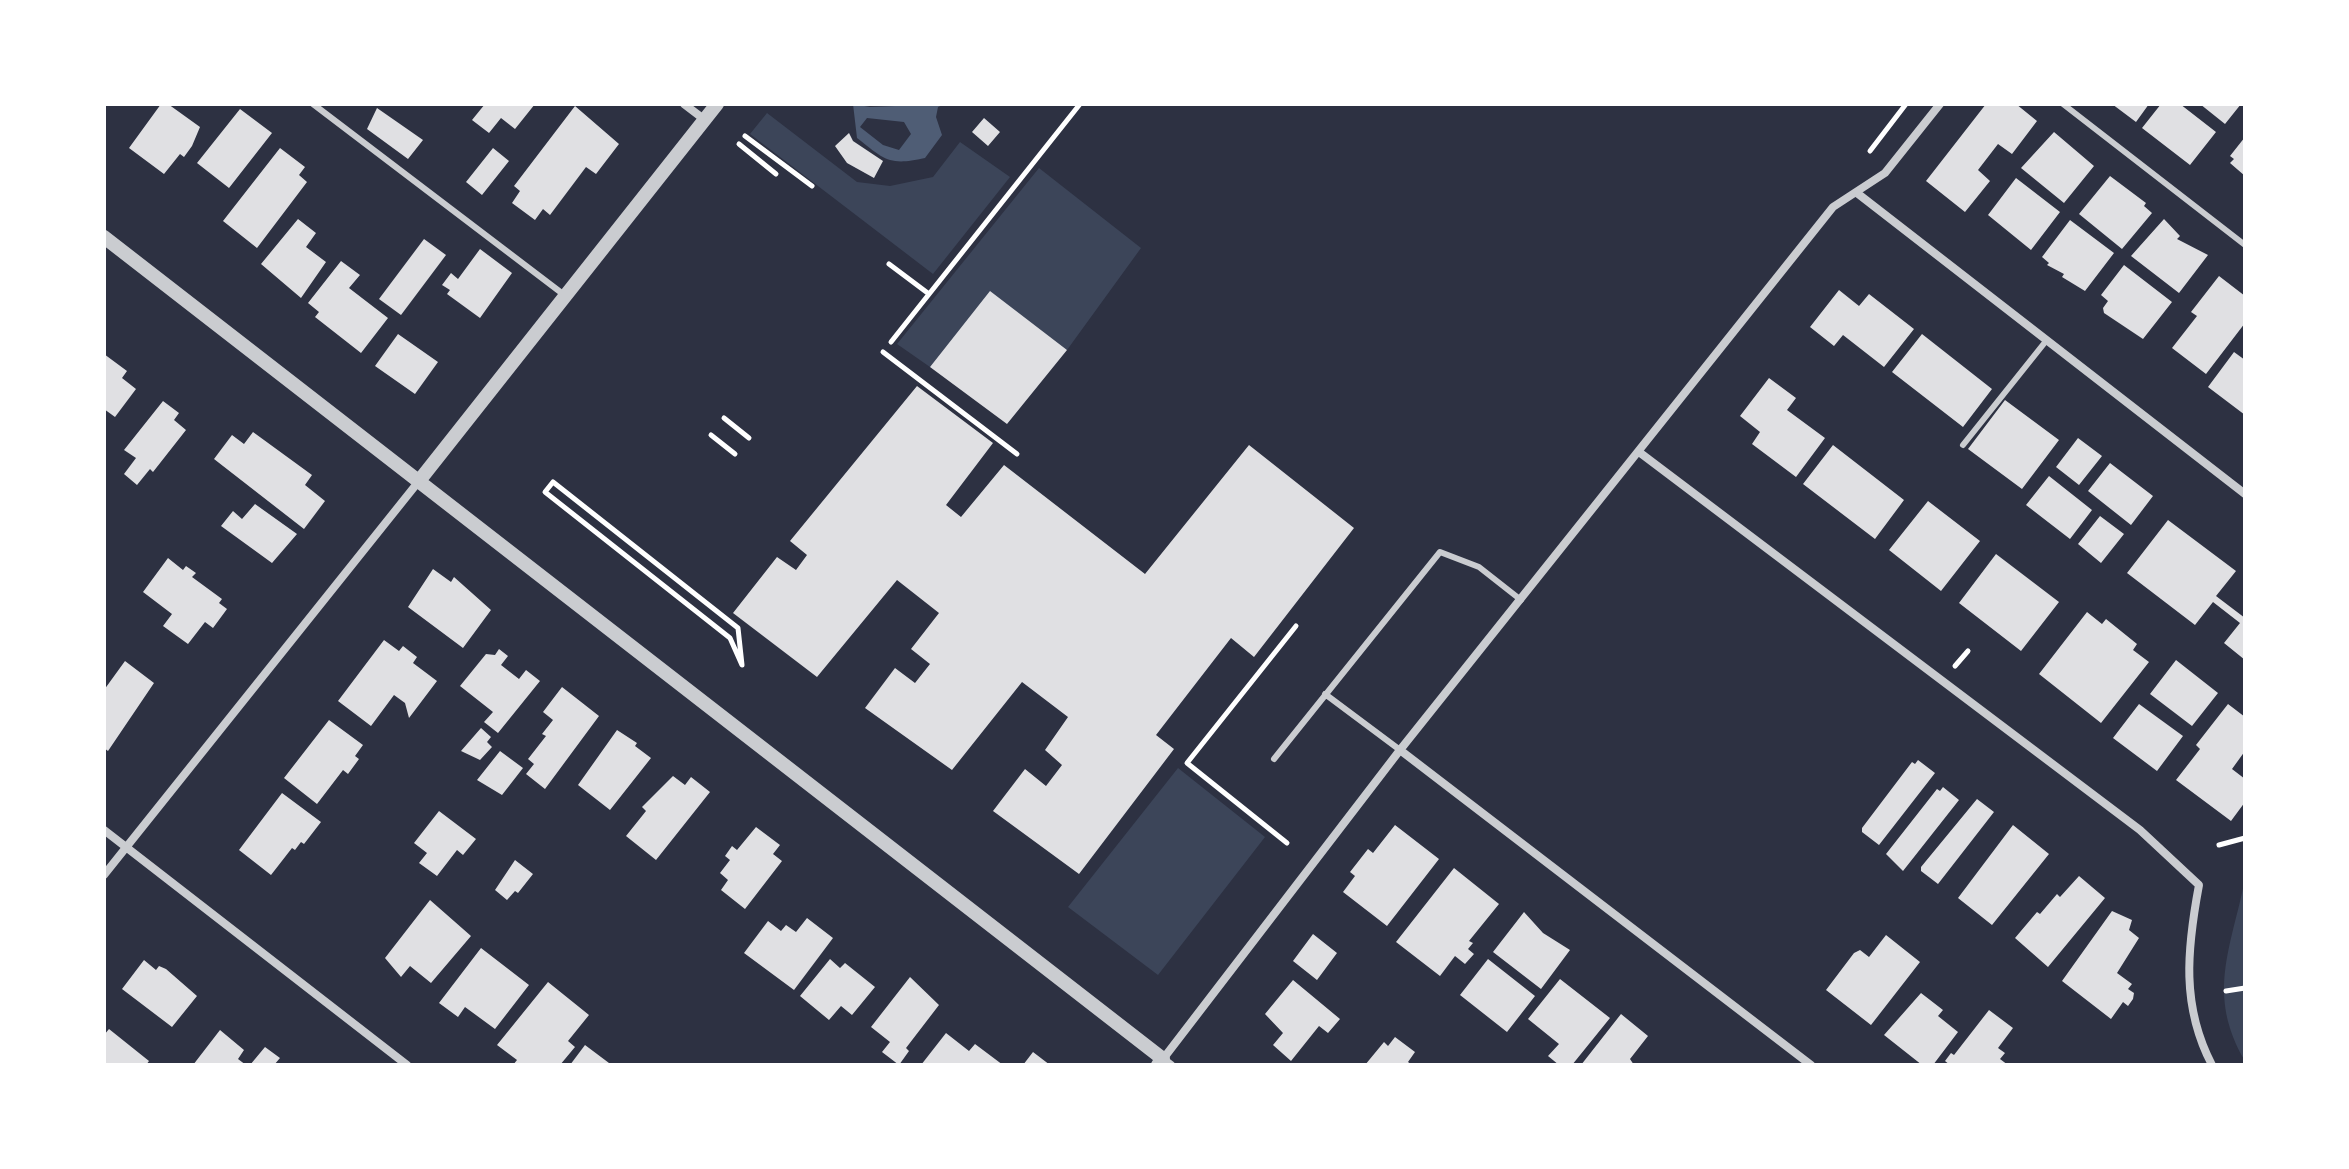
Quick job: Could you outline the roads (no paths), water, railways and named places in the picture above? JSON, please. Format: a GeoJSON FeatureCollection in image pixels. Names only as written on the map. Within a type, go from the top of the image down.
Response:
{"type":"FeatureCollection","features":[{"type":"Feature","properties":{"kind":"street"},"geometry":{"type":"LineString","coordinates":[[684,104],[705,120]]}},
{"type":"Feature","properties":{"kind":"street"},"geometry":{"type":"LineString","coordinates":[[104,875],[717,104]]}},
{"type":"Feature","properties":{"kind":"street"},"geometry":{"type":"LineString","coordinates":[[104,237],[1164,1063],[1400,750],[1833,207],[1885,173],[1940,104]]}},
{"type":"Feature","properties":{"kind":"street"},"geometry":{"type":"LineString","coordinates":[[1857,193],[2245,494]]}},
{"type":"Feature","properties":{"kind":"street"},"geometry":{"type":"LineString","coordinates":[[1639,452],[2140,830],[2199,885],[2188,965],[2189,987],[2196,1030],[2212,1065]]}},
{"type":"Feature","properties":{"kind":"street"},"geometry":{"type":"LineString","coordinates":[[1400,750],[1811,1065]]}},
{"type":"Feature","properties":{"kind":"street"},"geometry":{"type":"LineString","coordinates":[[104,830],[407,1065]]}},
{"type":"Feature","properties":{"kind":"lane"},"geometry":{"type":"LineString","coordinates":[[313,104],[566,296]]}},
{"type":"Feature","properties":{"kind":"lane"},"geometry":{"type":"LineString","coordinates":[[2063,104],[2245,245]]}},
{"type":"Feature","properties":{"kind":"lane"},"geometry":{"type":"LineString","coordinates":[[1963,445],[2046,341]]}},
{"type":"Feature","properties":{"kind":"lane"},"geometry":{"type":"LineString","coordinates":[[1274,759],[1440,552],[1479,567],[1521,600]]}},
{"type":"Feature","properties":{"kind":"lane"},"geometry":{"type":"LineString","coordinates":[[1325,694],[1400,750]]}}]}
